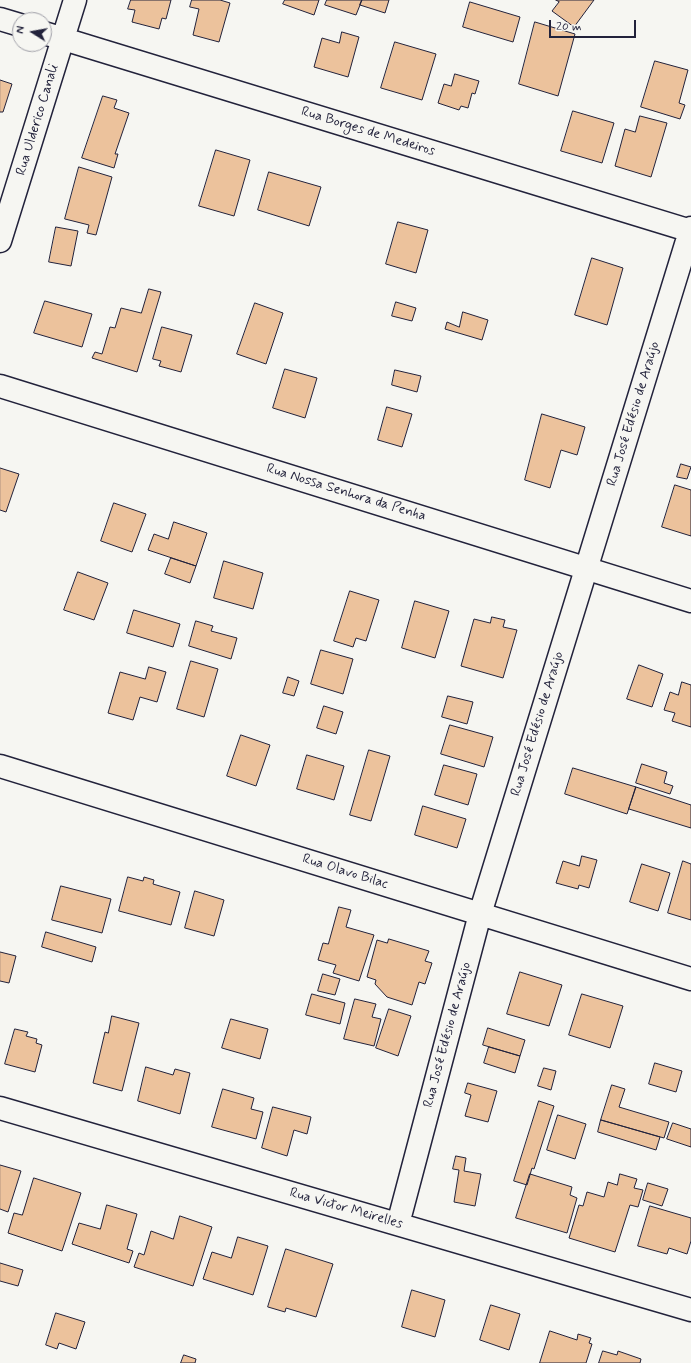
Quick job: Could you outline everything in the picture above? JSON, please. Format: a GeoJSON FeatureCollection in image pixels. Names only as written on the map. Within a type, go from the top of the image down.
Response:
{"type":"FeatureCollection","features":[{"type":"Feature","properties":{"kind":"street","name":"Rua Ulderico Canali"},"geometry":{"type":"LineString","coordinates":[[0,241],[54,36],[76,0]]}},
{"type":"Feature","properties":{"kind":"street"},"geometry":{"type":"LineString","coordinates":[[0,19],[12,23]]}},
{"type":"Feature","properties":{"kind":"street","name":"Rua Borges de Medeiros"},"geometry":{"type":"LineString","coordinates":[[54,36],[691,230]]}},
{"type":"Feature","properties":{"kind":"street","name":"Rua José Edésio de Araújo"},"geometry":{"type":"LineString","coordinates":[[398,1224],[480,914],[691,230]]}},
{"type":"Feature","properties":{"kind":"street","name":"Rua Nossa Senhora da Penha"},"geometry":{"type":"LineString","coordinates":[[0,386],[691,601]]}},
{"type":"Feature","properties":{"kind":"street","name":"Rua Olavo Bilac"},"geometry":{"type":"LineString","coordinates":[[0,766],[691,979]]}},
{"type":"Feature","properties":{"kind":"street","name":"Rua Victor Meirelles"},"geometry":{"type":"LineString","coordinates":[[0,1108],[691,1310]]}},
{"type":"Feature","properties":{"kind":"building"},"geometry":{"type":"Polygon","coordinates":[[[131,0],[171,0],[166,19],[162,18],[159,29],[132,22],[135,10],[128,9],[131,0]]]}},
{"type":"Feature","properties":{"kind":"building"},"geometry":{"type":"Polygon","coordinates":[[[192,0],[220,0],[230,3],[219,42],[193,35],[199,9],[190,7],[192,0]]]}},
{"type":"Feature","properties":{"kind":"building"},"geometry":{"type":"Polygon","coordinates":[[[285,0],[319,0],[314,15],[283,4],[285,0]]]}},
{"type":"Feature","properties":{"kind":"building"},"geometry":{"type":"Polygon","coordinates":[[[327,0],[362,0],[356,15],[325,5],[327,0]]]}},
{"type":"Feature","properties":{"kind":"building"},"geometry":{"type":"Polygon","coordinates":[[[362,0],[389,0],[385,13],[360,5],[362,0]]]}},
{"type":"Feature","properties":{"kind":"building"},"geometry":{"type":"Polygon","coordinates":[[[556,0],[594,0],[574,27],[552,11],[559,2],[556,0]]]}},
{"type":"Feature","properties":{"kind":"building"},"geometry":{"type":"Polygon","coordinates":[[[470,2],[520,17],[513,42],[463,27],[470,2]]]}},
{"type":"Feature","properties":{"kind":"building"},"geometry":{"type":"Polygon","coordinates":[[[535,22],[575,34],[558,96],[519,84],[535,22]]]}},
{"type":"Feature","properties":{"kind":"building"},"geometry":{"type":"Polygon","coordinates":[[[342,32],[359,37],[348,77],[314,67],[322,38],[339,43],[342,32]]]}},
{"type":"Feature","properties":{"kind":"building"},"geometry":{"type":"Polygon","coordinates":[[[395,42],[436,54],[422,100],[381,88],[395,42]]]}},
{"type":"Feature","properties":{"kind":"building"},"geometry":{"type":"Polygon","coordinates":[[[655,61],[688,70],[679,103],[685,105],[680,119],[641,107],[655,61]]]}},
{"type":"Feature","properties":{"kind":"building"},"geometry":{"type":"Polygon","coordinates":[[[455,74],[479,81],[475,94],[472,93],[468,108],[461,106],[459,110],[438,103],[444,84],[451,86],[455,74]]]}},
{"type":"Feature","properties":{"kind":"building"},"geometry":{"type":"Polygon","coordinates":[[[0,80],[12,84],[3,112],[0,112],[0,80]]]}},
{"type":"Feature","properties":{"kind":"building"},"geometry":{"type":"Polygon","coordinates":[[[103,96],[117,100],[114,108],[129,113],[115,154],[118,154],[114,168],[82,158],[103,96]]]}},
{"type":"Feature","properties":{"kind":"building"},"geometry":{"type":"Polygon","coordinates":[[[573,111],[614,123],[602,163],[561,151],[573,111]]]}},
{"type":"Feature","properties":{"kind":"building"},"geometry":{"type":"Polygon","coordinates":[[[640,116],[667,123],[651,177],[615,166],[625,129],[635,132],[640,116]]]}},
{"type":"Feature","properties":{"kind":"building"},"geometry":{"type":"Polygon","coordinates":[[[216,150],[250,160],[234,216],[199,206],[216,150]]]}},
{"type":"Feature","properties":{"kind":"building"},"geometry":{"type":"Polygon","coordinates":[[[79,167],[112,177],[96,235],[87,233],[89,225],[65,219],[79,167]]]}},
{"type":"Feature","properties":{"kind":"building"},"geometry":{"type":"Polygon","coordinates":[[[269,172],[321,187],[309,226],[258,210],[269,172]]]}},
{"type":"Feature","properties":{"kind":"building"},"geometry":{"type":"Polygon","coordinates":[[[398,222],[428,230],[416,273],[386,264],[398,222]]]}},
{"type":"Feature","properties":{"kind":"building"},"geometry":{"type":"Polygon","coordinates":[[[56,227],[78,231],[71,266],[49,262],[56,227]]]}},
{"type":"Feature","properties":{"kind":"building"},"geometry":{"type":"Polygon","coordinates":[[[592,258],[623,268],[607,325],[575,315],[592,258]]]}},
{"type":"Feature","properties":{"kind":"building"},"geometry":{"type":"Polygon","coordinates":[[[149,289],[161,292],[137,372],[92,358],[95,352],[102,354],[110,327],[115,328],[121,308],[141,313],[149,289]]]}},
{"type":"Feature","properties":{"kind":"building"},"geometry":{"type":"Polygon","coordinates":[[[45,301],[92,314],[82,347],[34,333],[45,301]]]}},
{"type":"Feature","properties":{"kind":"building"},"geometry":{"type":"Polygon","coordinates":[[[396,302],[416,308],[412,321],[392,316],[396,302]]]}},
{"type":"Feature","properties":{"kind":"building"},"geometry":{"type":"Polygon","coordinates":[[[255,303],[283,313],[266,364],[237,354],[255,303]]]}},
{"type":"Feature","properties":{"kind":"building"},"geometry":{"type":"Polygon","coordinates":[[[463,312],[488,320],[482,340],[445,329],[447,322],[459,327],[463,312]]]}},
{"type":"Feature","properties":{"kind":"building"},"geometry":{"type":"Polygon","coordinates":[[[162,327],[192,335],[181,372],[159,366],[161,361],[153,359],[162,327]]]}},
{"type":"Feature","properties":{"kind":"building"},"geometry":{"type":"Polygon","coordinates":[[[285,369],[317,378],[305,418],[273,408],[285,369]]]}},
{"type":"Feature","properties":{"kind":"building"},"geometry":{"type":"Polygon","coordinates":[[[395,370],[421,376],[417,392],[392,385],[395,370]]]}},
{"type":"Feature","properties":{"kind":"building"},"geometry":{"type":"Polygon","coordinates":[[[387,407],[412,414],[402,447],[378,440],[387,407]]]}},
{"type":"Feature","properties":{"kind":"building"},"geometry":{"type":"Polygon","coordinates":[[[542,414],[585,427],[577,455],[561,450],[550,488],[525,480],[542,414]]]}},
{"type":"Feature","properties":{"kind":"building"},"geometry":{"type":"Polygon","coordinates":[[[681,464],[691,467],[687,479],[677,477],[681,464]]]}},
{"type":"Feature","properties":{"kind":"building"},"geometry":{"type":"Polygon","coordinates":[[[0,468],[19,474],[6,512],[0,510],[0,468]]]}},
{"type":"Feature","properties":{"kind":"building"},"geometry":{"type":"Polygon","coordinates":[[[675,485],[691,490],[691,536],[662,527],[675,485]]]}},
{"type":"Feature","properties":{"kind":"building"},"geometry":{"type":"Polygon","coordinates":[[[114,503],[146,514],[132,552],[101,541],[114,503]]]}},
{"type":"Feature","properties":{"kind":"building"},"geometry":{"type":"Polygon","coordinates":[[[174,522],[207,533],[196,566],[148,550],[154,534],[168,539],[174,522]]]}},
{"type":"Feature","properties":{"kind":"building"},"geometry":{"type":"Polygon","coordinates":[[[171,558],[196,566],[190,583],[165,574],[171,558]]]}},
{"type":"Feature","properties":{"kind":"building"},"geometry":{"type":"Polygon","coordinates":[[[224,561],[263,573],[253,609],[214,598],[224,561]]]}},
{"type":"Feature","properties":{"kind":"building"},"geometry":{"type":"Polygon","coordinates":[[[78,572],[108,583],[94,620],[64,610],[78,572]]]}},
{"type":"Feature","properties":{"kind":"building"},"geometry":{"type":"Polygon","coordinates":[[[350,591],[379,600],[366,641],[356,638],[353,647],[334,641],[350,591]]]}},
{"type":"Feature","properties":{"kind":"building"},"geometry":{"type":"Polygon","coordinates":[[[415,601],[449,611],[435,658],[402,648],[415,601]]]}},
{"type":"Feature","properties":{"kind":"building"},"geometry":{"type":"Polygon","coordinates":[[[134,610],[180,624],[173,647],[127,633],[134,610]]]}},
{"type":"Feature","properties":{"kind":"building"},"geometry":{"type":"Polygon","coordinates":[[[492,617],[505,620],[503,627],[517,630],[503,678],[461,666],[474,619],[490,623],[492,617]]]}},
{"type":"Feature","properties":{"kind":"building"},"geometry":{"type":"Polygon","coordinates":[[[196,621],[213,626],[211,631],[237,638],[231,659],[189,646],[196,621]]]}},
{"type":"Feature","properties":{"kind":"building"},"geometry":{"type":"Polygon","coordinates":[[[321,650],[353,659],[343,694],[311,684],[321,650]]]}},
{"type":"Feature","properties":{"kind":"building"},"geometry":{"type":"Polygon","coordinates":[[[191,661],[218,669],[204,717],[177,709],[191,661]]]}},
{"type":"Feature","properties":{"kind":"building"},"geometry":{"type":"Polygon","coordinates":[[[639,665],[663,674],[652,707],[627,699],[639,665]]]}},
{"type":"Feature","properties":{"kind":"building"},"geometry":{"type":"Polygon","coordinates":[[[149,667],[166,672],[157,702],[140,697],[133,720],[108,713],[120,672],[145,679],[149,667]]]}},
{"type":"Feature","properties":{"kind":"building"},"geometry":{"type":"Polygon","coordinates":[[[288,677],[299,681],[294,696],[283,693],[288,677]]]}},
{"type":"Feature","properties":{"kind":"building"},"geometry":{"type":"Polygon","coordinates":[[[682,682],[691,685],[691,727],[672,721],[675,713],[664,710],[670,692],[678,695],[682,682]]]}},
{"type":"Feature","properties":{"kind":"building"},"geometry":{"type":"Polygon","coordinates":[[[448,696],[473,702],[467,724],[442,717],[448,696]]]}},
{"type":"Feature","properties":{"kind":"building"},"geometry":{"type":"Polygon","coordinates":[[[324,706],[343,712],[336,734],[317,728],[324,706]]]}},
{"type":"Feature","properties":{"kind":"building"},"geometry":{"type":"Polygon","coordinates":[[[450,725],[493,737],[484,767],[441,754],[450,725]]]}},
{"type":"Feature","properties":{"kind":"building"},"geometry":{"type":"Polygon","coordinates":[[[241,735],[270,745],[256,786],[227,776],[241,735]]]}},
{"type":"Feature","properties":{"kind":"building"},"geometry":{"type":"Polygon","coordinates":[[[369,750],[390,756],[371,821],[350,815],[369,750]]]}},
{"type":"Feature","properties":{"kind":"building"},"geometry":{"type":"Polygon","coordinates":[[[307,755],[344,766],[334,800],[297,789],[307,755]]]}},
{"type":"Feature","properties":{"kind":"building"},"geometry":{"type":"Polygon","coordinates":[[[642,764],[667,772],[664,783],[673,786],[670,794],[636,783],[642,764]]]}},
{"type":"Feature","properties":{"kind":"building"},"geometry":{"type":"Polygon","coordinates":[[[444,765],[477,774],[468,805],[435,795],[444,765]]]}},
{"type":"Feature","properties":{"kind":"building"},"geometry":{"type":"Polygon","coordinates":[[[573,768],[636,787],[627,814],[565,794],[573,768]]]}},
{"type":"Feature","properties":{"kind":"building"},"geometry":{"type":"Polygon","coordinates":[[[636,787],[691,805],[691,828],[629,809],[636,787]]]}},
{"type":"Feature","properties":{"kind":"building"},"geometry":{"type":"Polygon","coordinates":[[[423,806],[466,819],[457,848],[415,835],[423,806]]]}},
{"type":"Feature","properties":{"kind":"building"},"geometry":{"type":"Polygon","coordinates":[[[582,856],[597,860],[589,888],[579,885],[578,889],[556,883],[563,861],[579,866],[582,856]]]}},
{"type":"Feature","properties":{"kind":"building"},"geometry":{"type":"Polygon","coordinates":[[[683,861],[691,864],[691,920],[668,913],[683,861]]]}},
{"type":"Feature","properties":{"kind":"building"},"geometry":{"type":"Polygon","coordinates":[[[642,864],[670,873],[658,911],[630,902],[642,864]]]}},
{"type":"Feature","properties":{"kind":"building"},"geometry":{"type":"Polygon","coordinates":[[[128,877],[143,881],[144,877],[154,880],[153,884],[180,892],[171,925],[119,911],[128,877]]]}},
{"type":"Feature","properties":{"kind":"building"},"geometry":{"type":"Polygon","coordinates":[[[61,886],[111,899],[102,933],[52,920],[61,886]]]}},
{"type":"Feature","properties":{"kind":"building"},"geometry":{"type":"Polygon","coordinates":[[[195,891],[224,900],[214,936],[185,928],[195,891]]]}},
{"type":"Feature","properties":{"kind":"building"},"geometry":{"type":"Polygon","coordinates":[[[339,907],[351,910],[346,927],[374,935],[359,981],[333,973],[336,965],[318,960],[323,943],[328,944],[339,907]]]}},
{"type":"Feature","properties":{"kind":"building"},"geometry":{"type":"Polygon","coordinates":[[[46,932],[96,947],[92,962],[42,947],[46,932]]]}},
{"type":"Feature","properties":{"kind":"building"},"geometry":{"type":"Polygon","coordinates":[[[389,939],[429,951],[425,961],[432,963],[425,984],[419,982],[412,1005],[387,997],[375,984],[376,980],[367,977],[377,940],[387,943],[389,939]]]}},
{"type":"Feature","properties":{"kind":"building"},"geometry":{"type":"Polygon","coordinates":[[[0,952],[16,956],[9,983],[0,981],[0,952]]]}},
{"type":"Feature","properties":{"kind":"building"},"geometry":{"type":"Polygon","coordinates":[[[520,972],[562,985],[549,1026],[507,1014],[520,972]]]}},
{"type":"Feature","properties":{"kind":"building"},"geometry":{"type":"Polygon","coordinates":[[[323,974],[340,979],[335,995],[318,991],[323,974]]]}},
{"type":"Feature","properties":{"kind":"building"},"geometry":{"type":"Polygon","coordinates":[[[312,994],[345,1003],[340,1024],[306,1015],[312,994]]]}},
{"type":"Feature","properties":{"kind":"building"},"geometry":{"type":"Polygon","coordinates":[[[582,994],[623,1006],[610,1048],[569,1035],[582,994]]]}},
{"type":"Feature","properties":{"kind":"building"},"geometry":{"type":"Polygon","coordinates":[[[355,999],[376,1004],[372,1017],[381,1019],[374,1046],[344,1039],[355,999]]]}},
{"type":"Feature","properties":{"kind":"building"},"geometry":{"type":"Polygon","coordinates":[[[389,1009],[411,1016],[398,1056],[376,1048],[389,1009]]]}},
{"type":"Feature","properties":{"kind":"building"},"geometry":{"type":"Polygon","coordinates":[[[112,1016],[139,1023],[122,1091],[93,1083],[105,1032],[108,1033],[112,1016]]]}},
{"type":"Feature","properties":{"kind":"building"},"geometry":{"type":"Polygon","coordinates":[[[231,1019],[268,1029],[260,1059],[222,1048],[231,1019]]]}},
{"type":"Feature","properties":{"kind":"building"},"geometry":{"type":"Polygon","coordinates":[[[488,1028],[525,1040],[520,1056],[483,1045],[488,1028]]]}},
{"type":"Feature","properties":{"kind":"building"},"geometry":{"type":"Polygon","coordinates":[[[15,1029],[28,1032],[26,1036],[37,1039],[36,1043],[42,1045],[35,1072],[5,1064],[15,1029]]]}},
{"type":"Feature","properties":{"kind":"building"},"geometry":{"type":"Polygon","coordinates":[[[489,1047],[520,1056],[515,1073],[484,1063],[489,1047]]]}},
{"type":"Feature","properties":{"kind":"building"},"geometry":{"type":"Polygon","coordinates":[[[655,1063],[682,1071],[676,1092],[649,1084],[655,1063]]]}},
{"type":"Feature","properties":{"kind":"building"},"geometry":{"type":"Polygon","coordinates":[[[146,1067],[173,1075],[175,1069],[190,1073],[180,1114],[138,1101],[146,1067]]]}},
{"type":"Feature","properties":{"kind":"building"},"geometry":{"type":"Polygon","coordinates":[[[544,1068],[556,1071],[551,1090],[538,1086],[544,1068]]]}},
{"type":"Feature","properties":{"kind":"building"},"geometry":{"type":"Polygon","coordinates":[[[468,1083],[497,1091],[488,1122],[465,1116],[471,1095],[465,1093],[468,1083]]]}},
{"type":"Feature","properties":{"kind":"building"},"geometry":{"type":"Polygon","coordinates":[[[612,1085],[625,1089],[619,1107],[669,1122],[664,1138],[601,1120],[612,1085]]]}},
{"type":"Feature","properties":{"kind":"building"},"geometry":{"type":"Polygon","coordinates":[[[223,1089],[254,1098],[251,1109],[263,1112],[256,1139],[212,1127],[223,1089]]]}},
{"type":"Feature","properties":{"kind":"building"},"geometry":{"type":"Polygon","coordinates":[[[539,1101],[554,1106],[534,1169],[532,1168],[527,1185],[514,1181],[539,1101]]]}},
{"type":"Feature","properties":{"kind":"building"},"geometry":{"type":"Polygon","coordinates":[[[273,1107],[311,1117],[307,1134],[294,1130],[287,1156],[262,1148],[273,1107]]]}},
{"type":"Feature","properties":{"kind":"building"},"geometry":{"type":"Polygon","coordinates":[[[558,1115],[586,1124],[575,1159],[547,1150],[558,1115]]]}},
{"type":"Feature","properties":{"kind":"building"},"geometry":{"type":"Polygon","coordinates":[[[601,1120],[660,1137],[656,1150],[598,1132],[601,1120]]]}},
{"type":"Feature","properties":{"kind":"building"},"geometry":{"type":"Polygon","coordinates":[[[673,1123],[691,1129],[691,1147],[667,1139],[673,1123]]]}},
{"type":"Feature","properties":{"kind":"building"},"geometry":{"type":"Polygon","coordinates":[[[456,1156],[466,1158],[464,1171],[481,1174],[475,1206],[454,1202],[459,1170],[453,1169],[456,1156]]]}},
{"type":"Feature","properties":{"kind":"building"},"geometry":{"type":"Polygon","coordinates":[[[0,1165],[21,1171],[8,1212],[0,1209],[0,1165]]]}},
{"type":"Feature","properties":{"kind":"building"},"geometry":{"type":"Polygon","coordinates":[[[530,1174],[572,1187],[570,1195],[577,1198],[567,1233],[516,1218],[530,1174]]]}},
{"type":"Feature","properties":{"kind":"building"},"geometry":{"type":"Polygon","coordinates":[[[620,1174],[637,1179],[634,1188],[643,1190],[638,1207],[630,1205],[615,1252],[569,1238],[579,1205],[583,1206],[587,1192],[604,1197],[608,1182],[617,1185],[620,1174]]]}},
{"type":"Feature","properties":{"kind":"building"},"geometry":{"type":"Polygon","coordinates":[[[34,1178],[81,1193],[62,1251],[8,1233],[14,1213],[22,1215],[34,1178]]]}},
{"type":"Feature","properties":{"kind":"building"},"geometry":{"type":"Polygon","coordinates":[[[648,1183],[668,1189],[662,1206],[643,1200],[648,1183]]]}},
{"type":"Feature","properties":{"kind":"building"},"geometry":{"type":"Polygon","coordinates":[[[107,1205],[137,1214],[127,1249],[133,1251],[129,1263],[72,1244],[79,1223],[100,1229],[107,1205]]]}},
{"type":"Feature","properties":{"kind":"building"},"geometry":{"type":"Polygon","coordinates":[[[650,1206],[691,1218],[691,1241],[687,1254],[669,1248],[667,1254],[638,1246],[650,1206]]]}},
{"type":"Feature","properties":{"kind":"building"},"geometry":{"type":"Polygon","coordinates":[[[180,1216],[212,1227],[193,1286],[134,1267],[139,1253],[144,1255],[151,1231],[173,1239],[180,1216]]]}},
{"type":"Feature","properties":{"kind":"building"},"geometry":{"type":"Polygon","coordinates":[[[238,1237],[268,1246],[253,1295],[203,1279],[212,1252],[231,1258],[238,1237]]]}},
{"type":"Feature","properties":{"kind":"building"},"geometry":{"type":"Polygon","coordinates":[[[286,1249],[333,1264],[316,1317],[286,1308],[285,1312],[268,1307],[286,1249]]]}},
{"type":"Feature","properties":{"kind":"building"},"geometry":{"type":"Polygon","coordinates":[[[0,1263],[23,1270],[18,1286],[0,1281],[0,1263]]]}},
{"type":"Feature","properties":{"kind":"building"},"geometry":{"type":"Polygon","coordinates":[[[412,1290],[445,1300],[435,1337],[402,1327],[412,1290]]]}},
{"type":"Feature","properties":{"kind":"building"},"geometry":{"type":"Polygon","coordinates":[[[491,1305],[520,1314],[509,1350],[480,1340],[491,1305]]]}},
{"type":"Feature","properties":{"kind":"building"},"geometry":{"type":"Polygon","coordinates":[[[56,1313],[85,1322],[76,1349],[59,1343],[57,1349],[46,1345],[56,1313]]]}},
{"type":"Feature","properties":{"kind":"building"},"geometry":{"type":"Polygon","coordinates":[[[550,1331],[577,1340],[578,1334],[591,1338],[589,1343],[592,1344],[586,1363],[540,1363],[550,1331]]]}},
{"type":"Feature","properties":{"kind":"building"},"geometry":{"type":"Polygon","coordinates":[[[603,1351],[617,1355],[618,1351],[641,1359],[640,1363],[599,1363],[603,1351]]]}},
{"type":"Feature","properties":{"kind":"building"},"geometry":{"type":"Polygon","coordinates":[[[184,1355],[196,1359],[195,1363],[181,1363],[184,1355]]]}}]}
